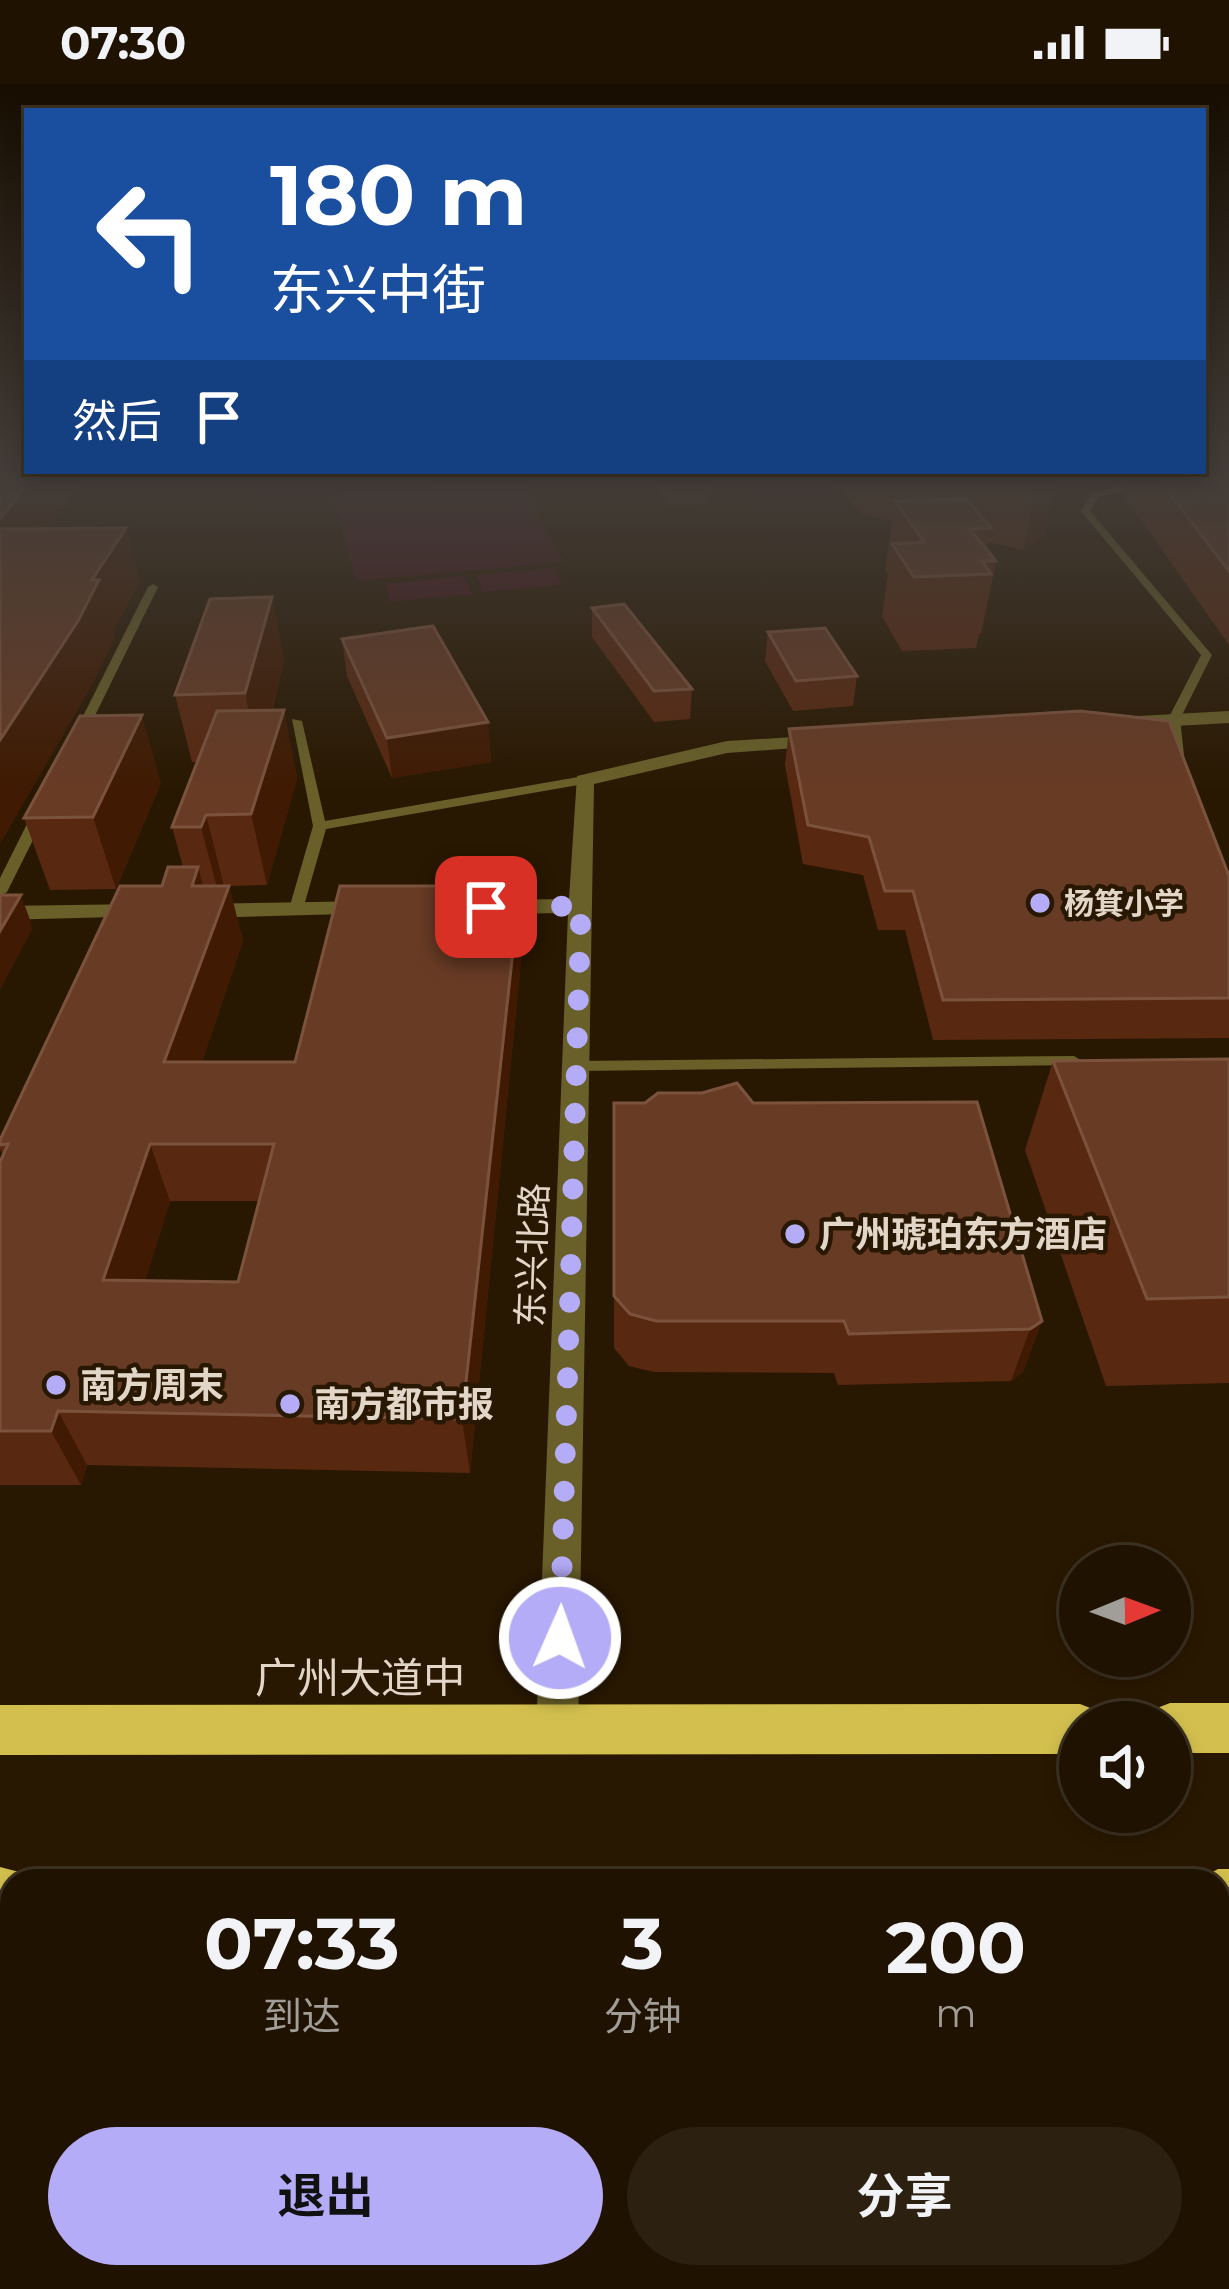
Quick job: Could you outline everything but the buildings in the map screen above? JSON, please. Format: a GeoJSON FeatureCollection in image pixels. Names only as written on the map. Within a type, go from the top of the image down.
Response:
{"type":"FeatureCollection","features":[{"type":"Feature","properties":{"kind":"highway"},"geometry":{"type":"LineString","coordinates":[[1191,1728],[1229,1728]]}},
{"type":"Feature","properties":{"kind":"highway","name":"广州大道中"},"geometry":{"type":"LineString","coordinates":[[0,1730],[1059,1729]]}},
{"type":"Feature","properties":{"kind":"street"},"geometry":{"type":"LineString","coordinates":[[1104,724],[1229,717]]}},
{"type":"Feature","properties":{"kind":"street"},"geometry":{"type":"LineString","coordinates":[[584,781],[727,747],[844,740]]}},
{"type":"Feature","properties":{"kind":"street","name":"东兴北路"},"geometry":{"type":"LineString","coordinates":[[557,1732],[584,781]]}},
{"type":"Feature","properties":{"kind":"street"},"geometry":{"type":"LineString","coordinates":[[462,907],[581,906]]}},
{"type":"Feature","properties":{"kind":"street"},"geometry":{"type":"LineString","coordinates":[[0,913],[391,908]]}},
{"type":"Feature","properties":{"kind":"lane"},"geometry":{"type":"LineString","coordinates":[[1147,584],[1207,655],[1174,719],[1180,769],[1188,790]]}},
{"type":"Feature","properties":{"kind":"lane"},"geometry":{"type":"LineString","coordinates":[[72,749],[154,587]]}},
{"type":"Feature","properties":{"kind":"lane"},"geometry":{"type":"LineString","coordinates":[[296,721],[320,826],[296,909]]}},
{"type":"Feature","properties":{"kind":"lane"},"geometry":{"type":"LineString","coordinates":[[320,826],[584,781]]}},
{"type":"Feature","properties":{"kind":"lane"},"geometry":{"type":"LineString","coordinates":[[0,892],[41,811]]}},
{"type":"Feature","properties":{"kind":"lane"},"geometry":{"type":"LineString","coordinates":[[577,1066],[1089,1061]]}},
{"type":"Feature","properties":{"kind":"shaded area"},"geometry":{"type":"Polygon","coordinates":[[[385,584],[468,584],[472,594],[391,602],[385,584]]]}},
{"type":"Feature","properties":{"kind":"shaded area"},"geometry":{"type":"Polygon","coordinates":[[[480,584],[562,585],[483,592],[480,584]]]}},
{"type":"Feature","properties":{"kind":"place","name":"杨箕小学"},"geometry":{"type":"Point","coordinates":[1040,903]}},
{"type":"Feature","properties":{"kind":"place","name":"广州琥珀东方酒店"},"geometry":{"type":"Point","coordinates":[795,1234]}},
{"type":"Feature","properties":{"kind":"place","name":"南方周末"},"geometry":{"type":"Point","coordinates":[56,1385]}},
{"type":"Feature","properties":{"kind":"place","name":"南方都市报"},"geometry":{"type":"Point","coordinates":[290,1404]}},
{"type":"Feature","properties":{"kind":"route"},"geometry":{"type":"LineString","coordinates":[[486,907],[581,906],[560,1638]]}}]}
